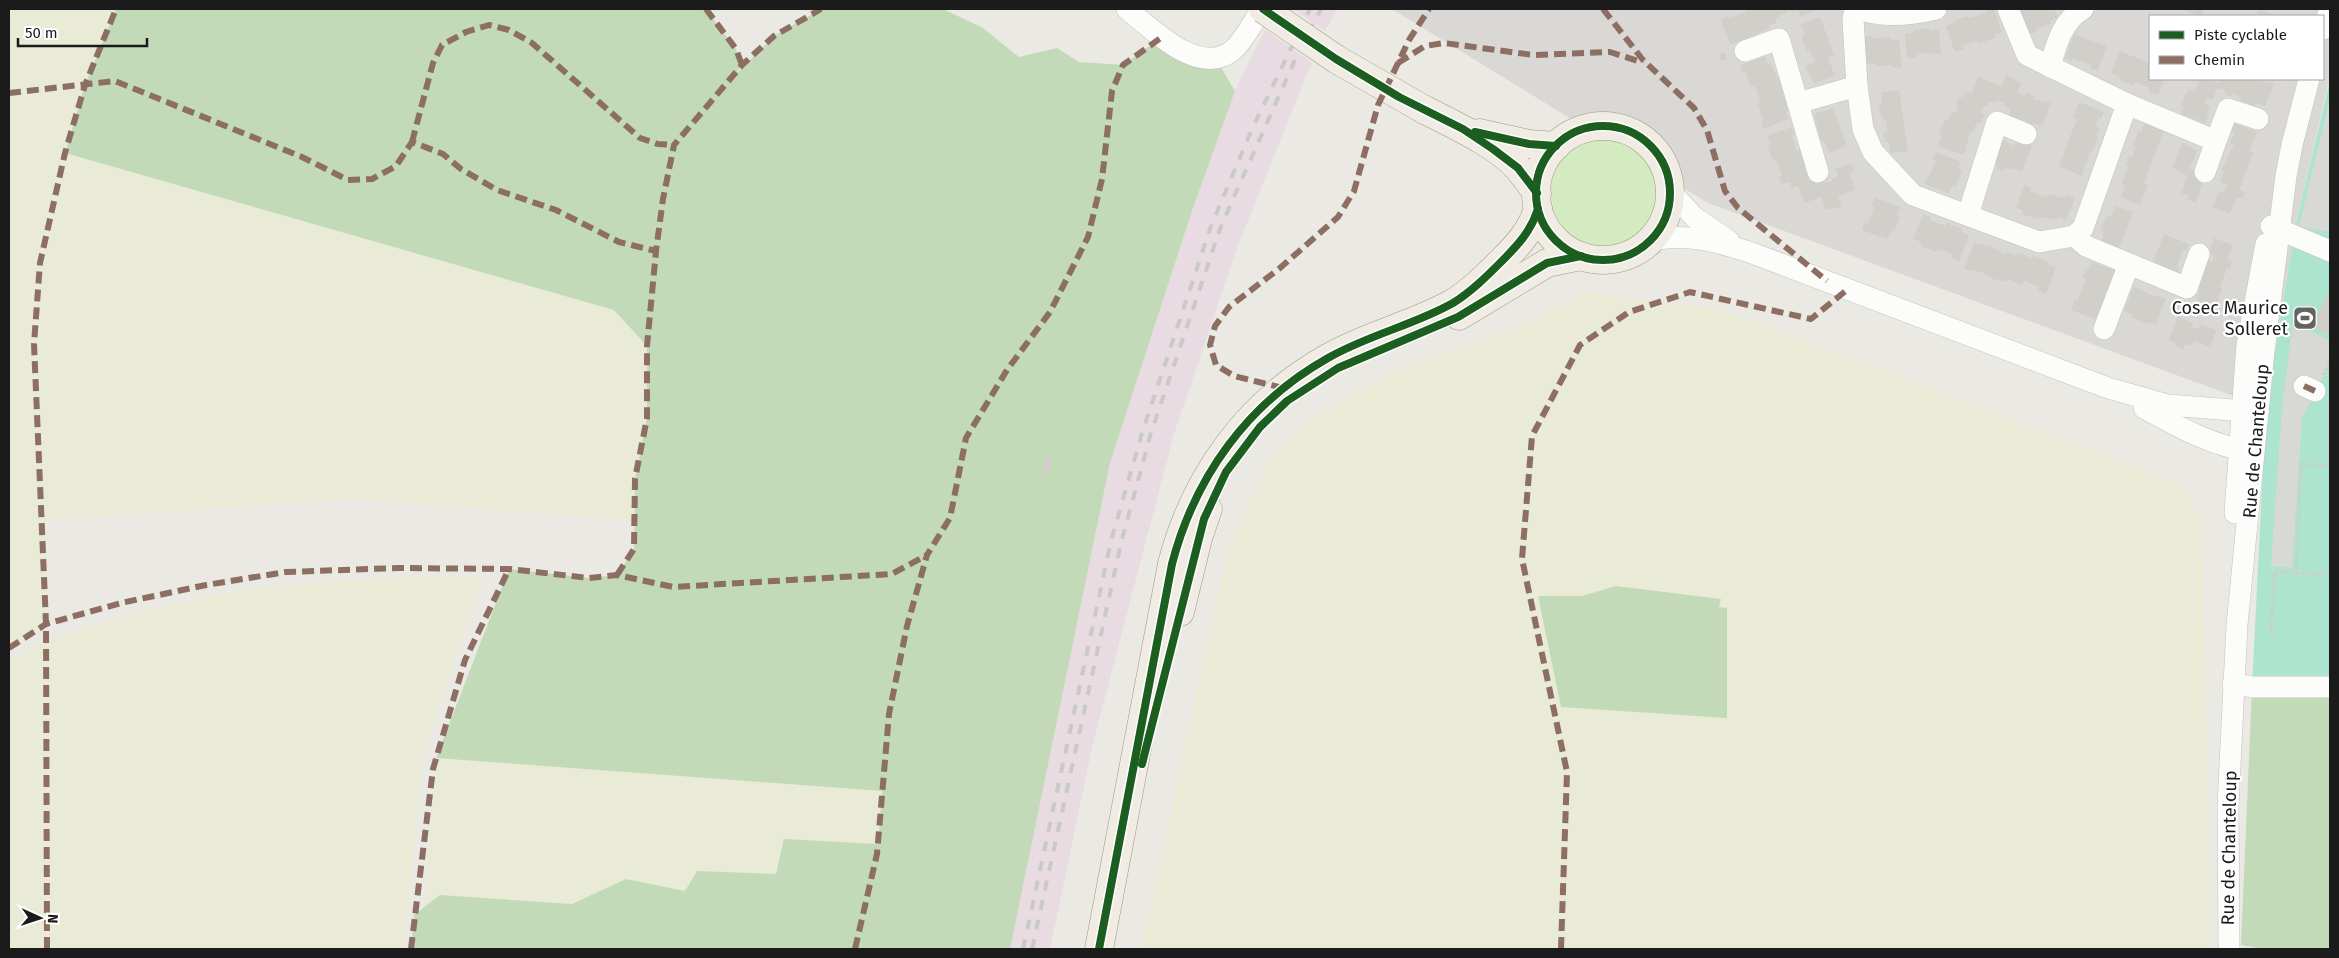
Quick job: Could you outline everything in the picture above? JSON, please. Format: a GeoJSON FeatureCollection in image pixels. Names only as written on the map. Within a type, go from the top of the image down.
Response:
{"type":"FeatureCollection","features":[{"type":"Feature","properties":{"kind":"main road"},"geometry":{"type":"LineString","coordinates":[[1099,949],[1172,564],[1183,524],[1209,472],[1252,416],[1299,376],[1330,357],[1386,331],[1436,312],[1469,292],[1523,240],[1538,201],[1542,168],[1556,146],[1570,135],[1587,128],[1610,126],[1628,131],[1644,139],[1656,152],[1667,173],[1670,191],[1665,218],[1650,241],[1634,253],[1620,258],[1601,260],[1581,256],[1565,248],[1552,236],[1545,225],[1538,201],[1518,168],[1463,129],[1423,110],[1336,59],[1262,9]]}},
{"type":"Feature","properties":{"kind":"main road"},"geometry":{"type":"LineString","coordinates":[[1463,129],[1529,144],[1556,146]]}},
{"type":"Feature","properties":{"kind":"main road"},"geometry":{"type":"LineString","coordinates":[[1111,890],[1198,538],[1217,489],[1236,456],[1274,413],[1319,379],[1367,355],[1458,317],[1547,263],[1581,256]]}},
{"type":"Feature","properties":{"kind":"street"},"geometry":{"type":"LineString","coordinates":[[1127,9],[1188,54],[1216,58],[1234,50],[1262,9]]}},
{"type":"Feature","properties":{"kind":"street"},"geometry":{"type":"LineString","coordinates":[[1855,9],[1853,20],[1857,86],[1864,129],[1873,152],[1914,194],[2039,242],[2074,236],[2083,228],[2127,104]]}},
{"type":"Feature","properties":{"kind":"street"},"geometry":{"type":"LineString","coordinates":[[1859,9],[1871,13],[1891,15],[1914,14],[1936,9]]}},
{"type":"Feature","properties":{"kind":"street"},"geometry":{"type":"LineString","coordinates":[[2008,9],[2027,55],[2127,104],[2216,141]]}},
{"type":"Feature","properties":{"kind":"street"},"geometry":{"type":"LineString","coordinates":[[2050,66],[2055,46],[2066,22],[2083,9]]}},
{"type":"Feature","properties":{"kind":"street"},"geometry":{"type":"LineString","coordinates":[[1745,50],[1779,39],[1818,172]]}},
{"type":"Feature","properties":{"kind":"street","name":"Rue de Chanteloup"},"geometry":{"type":"LineString","coordinates":[[2229,949],[2228,805],[2234,658],[2232,576],[2249,411],[2252,312],[2276,227],[2292,145],[2309,80]]}},
{"type":"Feature","properties":{"kind":"street"},"geometry":{"type":"LineString","coordinates":[[1798,103],[1857,86]]}},
{"type":"Feature","properties":{"kind":"street"},"geometry":{"type":"LineString","coordinates":[[2205,172],[2228,108],[2258,119]]}},
{"type":"Feature","properties":{"kind":"street"},"geometry":{"type":"LineString","coordinates":[[1968,215],[1997,122],[2026,134]]}},
{"type":"Feature","properties":{"kind":"street"},"geometry":{"type":"LineString","coordinates":[[1670,191],[1694,217],[1712,231],[1752,253]]}},
{"type":"Feature","properties":{"kind":"street"},"geometry":{"type":"LineString","coordinates":[[2276,227],[2323,242]]}},
{"type":"Feature","properties":{"kind":"street"},"geometry":{"type":"LineString","coordinates":[[2074,236],[2086,246],[2187,288],[2199,254]]}},
{"type":"Feature","properties":{"kind":"street"},"geometry":{"type":"LineString","coordinates":[[1650,241],[1666,238],[1685,238],[1717,242],[1752,253],[2108,388],[2168,405],[2249,411]]}},
{"type":"Feature","properties":{"kind":"street"},"geometry":{"type":"LineString","coordinates":[[2104,329],[2129,264]]}},
{"type":"Feature","properties":{"kind":"street"},"geometry":{"type":"LineString","coordinates":[[2108,388],[2197,435],[2246,450]]}},
{"type":"Feature","properties":{"kind":"street"},"geometry":{"type":"LineString","coordinates":[[2233,683],[2252,688],[2330,687]]}},
{"type":"Feature","properties":{"kind":"path"},"geometry":{"type":"LineString","coordinates":[[2296,573],[2301,464],[2330,466],[2330,414],[2316,392]]}},
{"type":"Feature","properties":{"kind":"path"},"geometry":{"type":"LineString","coordinates":[[2274,633],[2271,634],[2274,572],[2323,574],[2323,578]]}},
{"type":"Feature","properties":{"kind":"shaded area"},"geometry":{"type":"Polygon","coordinates":[[[1294,9],[1337,9],[1325,31],[1294,9]]]}},
{"type":"Feature","properties":{"kind":"shaded area"},"geometry":{"type":"Polygon","coordinates":[[[1392,9],[2330,9],[2330,85],[2328,84],[2295,228],[2266,408],[1708,203],[1392,9]]]}},
{"type":"Feature","properties":{"kind":"shaded area"},"geometry":{"type":"Polygon","coordinates":[[[1265,30],[1312,62],[1237,248],[1174,434],[1093,743],[1050,949],[1009,949],[1110,463],[1192,211],[1235,91],[1265,30]]]}},
{"type":"Feature","properties":{"kind":"shaded area"},"geometry":{"type":"Polygon","coordinates":[[[2329,103],[2330,231],[2320,231],[2299,226],[2329,103]]]}},
{"type":"Feature","properties":{"kind":"shaded area"},"geometry":{"type":"Polygon","coordinates":[[[2293,322],[2330,341],[2330,363],[2302,419],[2292,568],[2271,566],[2282,407],[2293,322]]]}},
{"type":"Feature","properties":{"kind":"green space"},"geometry":{"type":"Polygon","coordinates":[[[9,9],[116,9],[85,85],[65,152],[614,310],[647,346],[647,418],[635,479],[634,520],[352,499],[46,520],[46,624],[9,647],[9,9]]]}},
{"type":"Feature","properties":{"kind":"green space"},"geometry":{"type":"Polygon","coordinates":[[[116,9],[706,9],[736,49],[742,65],[732,78],[774,36],[821,9],[943,9],[983,28],[1019,57],[1057,48],[1079,62],[1123,65],[1162,37],[1216,59],[1235,91],[1192,211],[1110,463],[1010,949],[411,949],[414,915],[440,895],[572,904],[626,879],[685,891],[697,871],[776,874],[784,839],[878,844],[882,791],[436,758],[509,569],[589,578],[617,575],[634,549],[635,479],[647,418],[647,346],[614,310],[65,153],[85,85],[116,9]]]}},
{"type":"Feature","properties":{"kind":"green space","name":"Cosec Maurice Solleret"},"geometry":{"type":"Polygon","coordinates":[[[2329,84],[2330,687],[2252,687],[2266,408],[2295,228],[2329,84]]]}},
{"type":"Feature","properties":{"kind":"green space"},"geometry":{"type":"Polygon","coordinates":[[[1604,140],[1624,144],[1642,155],[1653,173],[1657,193],[1653,213],[1642,231],[1624,242],[1604,246],[1584,242],[1566,231],[1555,213],[1551,193],[1555,173],[1566,155],[1584,144],[1604,140]]]}},
{"type":"Feature","properties":{"kind":"green space"},"geometry":{"type":"Polygon","coordinates":[[[1587,292],[1638,300],[1722,309],[2179,483],[2202,519],[2211,949],[1141,949],[1228,550],[1269,460],[1313,416],[1415,363],[1533,321],[1587,292]],[[1616,586],[1582,596],[1538,596],[1719,607],[1720,599],[1616,586]]]}},
{"type":"Feature","properties":{"kind":"green space"},"geometry":{"type":"Polygon","coordinates":[[[417,576],[482,577],[424,754],[403,949],[9,949],[9,663],[44,641],[149,609],[259,587],[417,576]]]}},
{"type":"Feature","properties":{"kind":"green space"},"geometry":{"type":"Polygon","coordinates":[[[1616,586],[1721,599],[1719,607],[1727,608],[1727,718],[1561,707],[1538,596],[1582,596],[1616,586]]]}},
{"type":"Feature","properties":{"kind":"green space"},"geometry":{"type":"Polygon","coordinates":[[[2252,687],[2330,687],[2330,949],[2264,949],[2241,945],[2252,687]]]}},
{"type":"Feature","properties":{"kind":"green space"},"geometry":{"type":"Polygon","coordinates":[[[436,758],[882,790],[878,844],[784,839],[776,874],[697,871],[686,891],[626,879],[572,904],[440,895],[425,907],[436,758]]]}},
{"type":"Feature","properties":{"kind":"building"},"geometry":{"type":"Polygon","coordinates":[[[1745,9],[1821,9],[1800,16],[1798,10],[1791,12],[1790,10],[1775,19],[1777,23],[1768,26],[1770,29],[1754,35],[1755,38],[1730,44],[1720,19],[1746,12],[1745,9]]]}},
{"type":"Feature","properties":{"kind":"building"},"geometry":{"type":"Polygon","coordinates":[[[1985,9],[1994,9],[2002,32],[1994,35],[1995,38],[1978,44],[1977,41],[1962,46],[1964,49],[1955,52],[1946,27],[1961,18],[1968,16],[1969,18],[1986,13],[1985,9]]]}},
{"type":"Feature","properties":{"kind":"building"},"geometry":{"type":"Polygon","coordinates":[[[2024,9],[2055,9],[2058,17],[2050,21],[2051,24],[2036,29],[2036,32],[2028,35],[2019,11],[2024,9]]]}},
{"type":"Feature","properties":{"kind":"building"},"geometry":{"type":"Polygon","coordinates":[[[2183,9],[2205,9],[2202,15],[2183,9]]]}},
{"type":"Feature","properties":{"kind":"building"},"geometry":{"type":"Polygon","coordinates":[[[2259,9],[2274,15],[2256,15],[2259,9]]]}},
{"type":"Feature","properties":{"kind":"building"},"geometry":{"type":"Polygon","coordinates":[[[1820,17],[1834,55],[1828,58],[1835,76],[1814,83],[1805,66],[1815,62],[1810,50],[1807,51],[1804,44],[1802,37],[1805,35],[1801,24],[1820,17]]]}},
{"type":"Feature","properties":{"kind":"building"},"geometry":{"type":"Polygon","coordinates":[[[1929,28],[1930,31],[1939,30],[1941,54],[1916,53],[1916,57],[1907,58],[1905,34],[1914,33],[1914,30],[1929,28]]]}},
{"type":"Feature","properties":{"kind":"building"},"geometry":{"type":"Polygon","coordinates":[[[2074,34],[2107,46],[2098,71],[2090,69],[2091,65],[2073,58],[2072,61],[2065,59],[2074,34]]]}},
{"type":"Feature","properties":{"kind":"building"},"geometry":{"type":"Polygon","coordinates":[[[1872,36],[1873,39],[1890,37],[1891,40],[1899,39],[1902,67],[1893,68],[1892,65],[1875,66],[1875,63],[1867,64],[1864,37],[1872,36]]]}},
{"type":"Feature","properties":{"kind":"building"},"geometry":{"type":"Polygon","coordinates":[[[2119,51],[2149,63],[2149,80],[2164,80],[2158,95],[2149,92],[2150,88],[2134,82],[2133,85],[2119,80],[2120,77],[2111,73],[2119,51]]]}},
{"type":"Feature","properties":{"kind":"building"},"geometry":{"type":"Polygon","coordinates":[[[1725,53],[1727,59],[1721,61],[1718,55],[1725,53]]]}},
{"type":"Feature","properties":{"kind":"building"},"geometry":{"type":"Polygon","coordinates":[[[1765,56],[1768,64],[1771,63],[1777,78],[1780,77],[1786,93],[1783,94],[1789,110],[1786,112],[1788,119],[1763,129],[1761,121],[1763,120],[1758,104],[1761,102],[1755,86],[1751,87],[1746,72],[1743,73],[1740,65],[1765,56]]]}},
{"type":"Feature","properties":{"kind":"building"},"geometry":{"type":"Polygon","coordinates":[[[2006,75],[2021,83],[2017,93],[2025,96],[2026,93],[2034,96],[2033,99],[2051,103],[2042,127],[2034,123],[2032,126],[2024,123],[2025,120],[2008,117],[2011,109],[2004,106],[2005,103],[1997,100],[1995,103],[1989,101],[1987,107],[1984,106],[1981,114],[1985,115],[1981,123],[1977,122],[1973,131],[1970,132],[1964,155],[1938,146],[1942,136],[1939,134],[1945,120],[1948,121],[1951,112],[1956,113],[1959,106],[1956,105],[1959,96],[1963,98],[1966,92],[1972,93],[1978,77],[2002,86],[2006,75]]]}},
{"type":"Feature","properties":{"kind":"building"},"geometry":{"type":"Polygon","coordinates":[[[2200,80],[2219,83],[2220,80],[2256,80],[2274,84],[2265,106],[2256,103],[2254,106],[2240,100],[2241,97],[2233,94],[2231,97],[2224,94],[2225,90],[2217,88],[2213,100],[2207,98],[2205,104],[2210,106],[2206,123],[2181,114],[2184,106],[2181,105],[2189,89],[2195,92],[2200,80]]]}},
{"type":"Feature","properties":{"kind":"building"},"geometry":{"type":"Polygon","coordinates":[[[1899,90],[1908,151],[1890,153],[1889,142],[1885,142],[1883,133],[1887,132],[1886,120],[1883,121],[1878,105],[1882,104],[1881,92],[1899,90]]]}},
{"type":"Feature","properties":{"kind":"building"},"geometry":{"type":"Polygon","coordinates":[[[2079,102],[2104,112],[2101,119],[2098,118],[2095,126],[2099,128],[2096,136],[2098,137],[2093,151],[2090,151],[2082,176],[2059,166],[2077,119],[2073,117],[2079,102]]]}},
{"type":"Feature","properties":{"kind":"building"},"geometry":{"type":"Polygon","coordinates":[[[1833,108],[1847,146],[1829,153],[1824,141],[1821,142],[1814,114],[1833,108]]]}},
{"type":"Feature","properties":{"kind":"building"},"geometry":{"type":"Polygon","coordinates":[[[2146,121],[2165,127],[2144,183],[2148,185],[2140,205],[2121,197],[2125,186],[2122,184],[2129,166],[2126,165],[2129,156],[2132,157],[2136,147],[2133,146],[2136,137],[2139,131],[2141,132],[2146,121]]]}},
{"type":"Feature","properties":{"kind":"building"},"geometry":{"type":"Polygon","coordinates":[[[2235,123],[2257,132],[2249,151],[2253,153],[2239,190],[2245,192],[2242,199],[2236,197],[2230,214],[2213,207],[2219,191],[2224,192],[2227,185],[2220,182],[2224,171],[2221,170],[2234,145],[2230,143],[2235,132],[2231,131],[2235,123]]]}},
{"type":"Feature","properties":{"kind":"building"},"geometry":{"type":"Polygon","coordinates":[[[1792,127],[1795,134],[1792,136],[1797,151],[1801,150],[1807,166],[1804,167],[1810,181],[1815,180],[1816,183],[1823,181],[1825,183],[1832,181],[1832,178],[1838,176],[1835,169],[1851,164],[1854,170],[1849,172],[1855,190],[1838,196],[1842,207],[1826,210],[1821,197],[1804,203],[1798,186],[1792,188],[1789,182],[1782,184],[1779,177],[1782,176],[1776,160],[1773,161],[1767,145],[1770,144],[1767,136],[1792,127]]]}},
{"type":"Feature","properties":{"kind":"building"},"geometry":{"type":"Polygon","coordinates":[[[1999,137],[2013,146],[2014,143],[2032,146],[2022,171],[2005,168],[2003,171],[1996,169],[1997,165],[1990,162],[1999,137]]]}},
{"type":"Feature","properties":{"kind":"building"},"geometry":{"type":"Polygon","coordinates":[[[2182,142],[2197,151],[2190,168],[2205,177],[2196,203],[2187,199],[2188,195],[2181,193],[2187,176],[2173,167],[2182,142]]]}},
{"type":"Feature","properties":{"kind":"building"},"geometry":{"type":"Polygon","coordinates":[[[1936,152],[1961,162],[1958,169],[1962,171],[1956,187],[1952,185],[1949,193],[1924,184],[1936,161],[1933,159],[1936,152]]]}},
{"type":"Feature","properties":{"kind":"building"},"geometry":{"type":"Polygon","coordinates":[[[2024,185],[2031,188],[2030,191],[2047,197],[2048,194],[2065,198],[2066,195],[2075,198],[2066,220],[2058,217],[2056,220],[2040,217],[2038,219],[2022,214],[2023,211],[2016,208],[2024,185]]]}},
{"type":"Feature","properties":{"kind":"building"},"geometry":{"type":"Polygon","coordinates":[[[1875,198],[1900,207],[1897,215],[1900,217],[1894,232],[1891,231],[1887,239],[1862,230],[1864,223],[1867,224],[1872,214],[1874,207],[1871,205],[1875,198]]]}},
{"type":"Feature","properties":{"kind":"building"},"geometry":{"type":"Polygon","coordinates":[[[2115,206],[2133,212],[2118,250],[2100,243],[2104,232],[2101,231],[2106,216],[2110,217],[2115,206]]]}},
{"type":"Feature","properties":{"kind":"building"},"geometry":{"type":"Polygon","coordinates":[[[1923,214],[1931,217],[1930,220],[1945,226],[1947,223],[1962,229],[1962,232],[1969,235],[1959,261],[1952,258],[1953,255],[1945,251],[1937,249],[1936,252],[1920,246],[1921,242],[1913,239],[1923,214]]]}},
{"type":"Feature","properties":{"kind":"building"},"geometry":{"type":"Polygon","coordinates":[[[2164,234],[2189,244],[2186,251],[2183,250],[2177,267],[2180,268],[2176,275],[2152,265],[2164,234]]]}},
{"type":"Feature","properties":{"kind":"building"},"geometry":{"type":"Polygon","coordinates":[[[2214,238],[2233,245],[2227,259],[2232,261],[2230,269],[2227,268],[2215,309],[2197,300],[2200,288],[2198,287],[2208,260],[2212,262],[2214,257],[2209,253],[2214,238]]]}},
{"type":"Feature","properties":{"kind":"building"},"geometry":{"type":"Polygon","coordinates":[[[1974,243],[1991,246],[2006,255],[2007,252],[2016,256],[2017,253],[2032,258],[2033,255],[2049,262],[2048,265],[2056,267],[2046,294],[2038,291],[2039,287],[2024,281],[2022,285],[2008,279],[2006,282],[1997,279],[1996,281],[1981,272],[1964,269],[1974,243]]]}},
{"type":"Feature","properties":{"kind":"building"},"geometry":{"type":"Polygon","coordinates":[[[2092,262],[2117,271],[2105,294],[2108,295],[2102,310],[2100,310],[2095,319],[2071,310],[2074,300],[2077,301],[2086,278],[2082,277],[2086,270],[2088,271],[2092,262]]]}},
{"type":"Feature","properties":{"kind":"building"},"geometry":{"type":"Polygon","coordinates":[[[2134,286],[2155,297],[2159,296],[2166,299],[2156,324],[2149,322],[2148,324],[2132,318],[2133,315],[2124,311],[2134,286]]]}},
{"type":"Feature","properties":{"kind":"building"},"geometry":{"type":"Polygon","coordinates":[[[2330,290],[2330,336],[2306,324],[2312,312],[2318,314],[2330,290]]]}},
{"type":"Feature","properties":{"kind":"building"},"geometry":{"type":"Polygon","coordinates":[[[2178,315],[2193,324],[2191,327],[2198,329],[2201,324],[2217,330],[2210,347],[2194,341],[2191,346],[2185,344],[2183,349],[2175,346],[2176,343],[2169,340],[2178,315]]]}},
{"type":"Feature","properties":{"kind":"building"},"geometry":{"type":"Polygon","coordinates":[[[1045,458],[1051,459],[1049,474],[1042,472],[1045,458]]]}},
{"type":"Feature","properties":{"kind":"railway"},"geometry":{"type":"LineString","coordinates":[[1023,949],[1111,541],[1142,433],[1211,226],[1252,129],[1310,9]]}},
{"type":"Feature","properties":{"kind":"railway"},"geometry":{"type":"LineString","coordinates":[[1032,949],[1121,543],[1151,433],[1221,226],[1299,51],[1321,9]]}},
{"type":"Feature","properties":{"kind":"marked path"},"geometry":{"type":"LineString","coordinates":[[47,949],[46,624],[34,344],[40,263],[65,153],[85,85],[116,9]]}},
{"type":"Feature","properties":{"kind":"marked path"},"geometry":{"type":"LineString","coordinates":[[706,9],[736,49],[742,65]]}},
{"type":"Feature","properties":{"kind":"marked path"},"geometry":{"type":"LineString","coordinates":[[617,575],[634,549],[635,479],[647,418],[647,346],[656,251],[663,199],[674,145],[742,65],[774,36],[821,9]]}},
{"type":"Feature","properties":{"kind":"marked path"},"geometry":{"type":"LineString","coordinates":[[1283,388],[1234,376],[1216,365],[1210,345],[1215,326],[1229,307],[1280,268],[1338,217],[1354,191],[1378,105],[1409,40],[1429,9]]}},
{"type":"Feature","properties":{"kind":"marked path"},"geometry":{"type":"LineString","coordinates":[[1603,9],[1643,60],[1694,108],[1707,130],[1725,191],[1738,208],[1827,281]]}},
{"type":"Feature","properties":{"kind":"marked path"},"geometry":{"type":"LineString","coordinates":[[412,142],[433,63],[442,45],[466,32],[489,25],[509,30],[532,43],[640,138],[658,144],[674,145]]}},
{"type":"Feature","properties":{"kind":"marked path"},"geometry":{"type":"LineString","coordinates":[[855,949],[877,854],[889,714],[907,626],[927,555],[950,518],[966,438],[1007,370],[1050,312],[1088,237],[1102,179],[1112,91],[1123,65],[1162,37]]}},
{"type":"Feature","properties":{"kind":"marked path"},"geometry":{"type":"LineString","coordinates":[[1398,63],[1425,46],[1444,43],[1533,55],[1610,52],[1638,61],[1643,60]]}},
{"type":"Feature","properties":{"kind":"marked path"},"geometry":{"type":"LineString","coordinates":[[9,93],[115,81],[302,157],[348,180],[372,179],[396,166],[412,142],[443,154],[461,169],[497,190],[556,210],[619,242],[656,251]]}},
{"type":"Feature","properties":{"kind":"marked path"},"geometry":{"type":"LineString","coordinates":[[1561,949],[1567,772],[1522,559],[1532,436],[1580,345],[1629,312],[1690,292],[1811,319],[1848,289]]}},
{"type":"Feature","properties":{"kind":"marked path"},"geometry":{"type":"LineString","coordinates":[[2304,386],[2315,391]]}},
{"type":"Feature","properties":{"kind":"marked path"},"geometry":{"type":"LineString","coordinates":[[9,648],[46,624],[121,603],[206,585],[286,572],[398,568],[509,569],[589,578],[617,575],[673,587],[892,574],[927,555]]}},
{"type":"Feature","properties":{"kind":"marked path"},"geometry":{"type":"LineString","coordinates":[[411,949],[433,769],[465,660],[509,569]]}},
{"type":"Feature","properties":{"kind":"cycle path"},"geometry":{"type":"LineString","coordinates":[[1263,9],[1336,59],[1399,97],[1463,129],[1493,149],[1518,168],[1537,193]]}},
{"type":"Feature","properties":{"kind":"cycle path"},"geometry":{"type":"LineString","coordinates":[[1603,126],[1629,131],[1640,137],[1650,146],[1659,156],[1665,167],[1670,193],[1665,219],[1659,230],[1650,240],[1640,249],[1629,255],[1603,260],[1577,255],[1566,249],[1556,240],[1547,230],[1541,219],[1536,193],[1541,167],[1547,156],[1556,146],[1566,137],[1577,131],[1603,126]]}},
{"type":"Feature","properties":{"kind":"cycle path"},"geometry":{"type":"LineString","coordinates":[[1475,132],[1529,144],[1556,146]]}},
{"type":"Feature","properties":{"kind":"cycle path"},"geometry":{"type":"LineString","coordinates":[[1099,949],[1172,564],[1182,532],[1210,472],[1250,420],[1273,397],[1299,376],[1343,350],[1438,311],[1453,303],[1479,284],[1519,243],[1532,224],[1538,209]]}},
{"type":"Feature","properties":{"kind":"cycle path"},"geometry":{"type":"LineString","coordinates":[[1142,764],[1204,519],[1226,472],[1260,427],[1287,401],[1338,368],[1458,317],[1547,263],[1581,256]]}},
{"type":"Feature","properties":{"kind":"place","name":"Cosec Maurice Solleret"},"geometry":{"type":"Point","coordinates":[2305,318]}}]}
